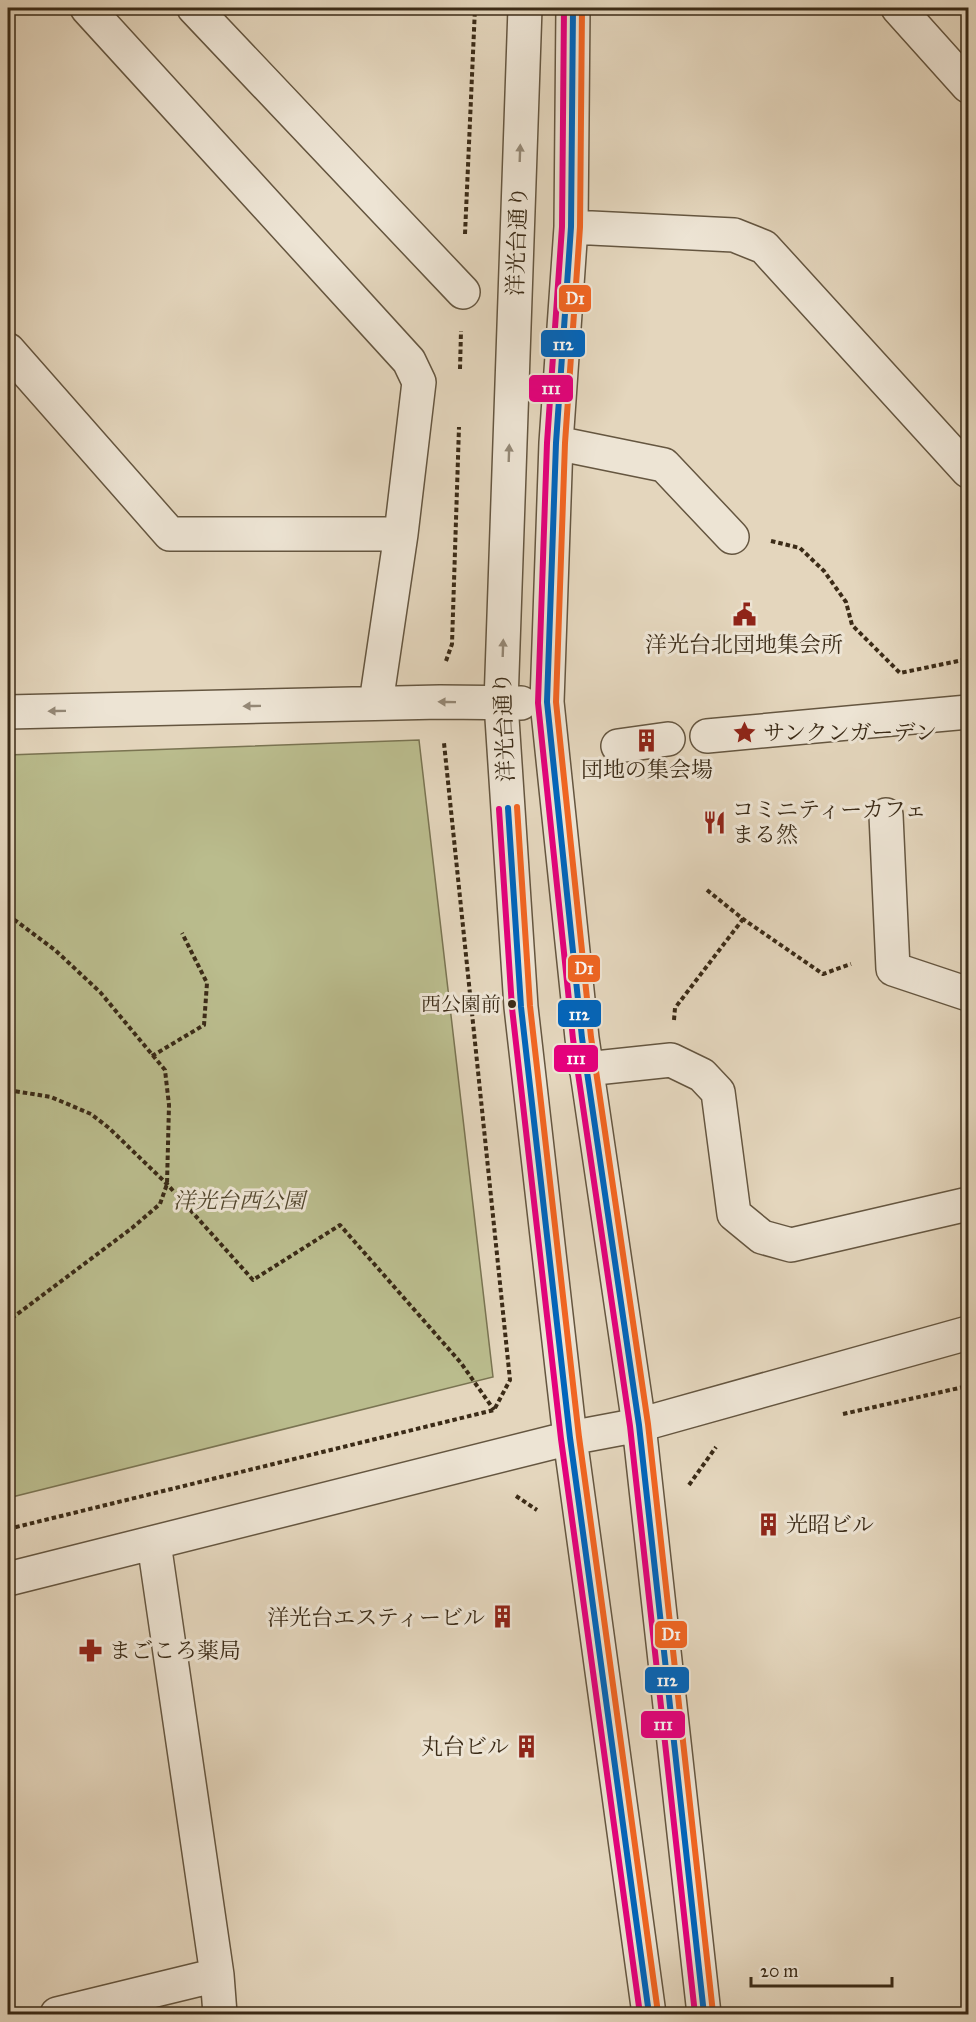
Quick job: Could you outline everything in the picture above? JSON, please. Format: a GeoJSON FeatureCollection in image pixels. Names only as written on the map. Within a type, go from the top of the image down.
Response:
{"type":"FeatureCollection","features":[{"type":"Feature","properties":{"kind":"street"},"geometry":{"type":"LineString","coordinates":[[87,8],[409,360],[419,382],[401,534],[376,703]]}},
{"type":"Feature","properties":{"kind":"street"},"geometry":{"type":"LineString","coordinates":[[194,8],[463,292]]}},
{"type":"Feature","properties":{"kind":"street","name":"洋光台通り"},"geometry":{"type":"LineString","coordinates":[[525,8],[501,703],[521,1007],[570,1438],[649,2014]]}},
{"type":"Feature","properties":{"kind":"street","name":"洋光台通り"},"geometry":{"type":"LineString","coordinates":[[573,8],[571,227],[555,443],[547,702],[586,1069],[639,1425],[704,2014]]}},
{"type":"Feature","properties":{"kind":"street"},"geometry":{"type":"LineString","coordinates":[[898,8],[969,86]]}},
{"type":"Feature","properties":{"kind":"street"},"geometry":{"type":"LineString","coordinates":[[571,227],[734,235],[764,248],[969,471]]}},
{"type":"Feature","properties":{"kind":"street"},"geometry":{"type":"LineString","coordinates":[[8,350],[170,534],[401,534]]}},
{"type":"Feature","properties":{"kind":"street"},"geometry":{"type":"LineString","coordinates":[[555,443],[664,465],[732,537]]}},
{"type":"Feature","properties":{"kind":"street"},"geometry":{"type":"LineString","coordinates":[[8,712],[376,703],[547,702]]}},
{"type":"Feature","properties":{"kind":"street"},"geometry":{"type":"LineString","coordinates":[[707,736],[969,712]]}},
{"type":"Feature","properties":{"kind":"street"},"geometry":{"type":"LineString","coordinates":[[618,746],[668,740]]}},
{"type":"Feature","properties":{"kind":"street"},"geometry":{"type":"LineString","coordinates":[[886,815],[893,969],[969,994]]}},
{"type":"Feature","properties":{"kind":"street"},"geometry":{"type":"LineString","coordinates":[[586,1069],[671,1060],[702,1075],[718,1092],[734,1214],[762,1237],[791,1245],[969,1204]]}},
{"type":"Feature","properties":{"kind":"street"},"geometry":{"type":"LineString","coordinates":[[8,1579],[570,1438],[639,1425],[969,1333]]}},
{"type":"Feature","properties":{"kind":"street"},"geometry":{"type":"LineString","coordinates":[[154,1543],[217,1975],[220,2014]]}},
{"type":"Feature","properties":{"kind":"street"},"geometry":{"type":"LineString","coordinates":[[57,2014],[217,1975]]}},
{"type":"Feature","properties":{"kind":"path"},"geometry":{"type":"LineString","coordinates":[[460,374],[475,8]]}},
{"type":"Feature","properties":{"kind":"path"},"geometry":{"type":"LineString","coordinates":[[445,666],[452,644],[459,421]]}},
{"type":"Feature","properties":{"kind":"path"},"geometry":{"type":"LineString","coordinates":[[732,537],[748,536],[800,548],[824,571],[846,602],[852,625],[900,673],[963,660],[969,655]]}},
{"type":"Feature","properties":{"kind":"path"},"geometry":{"type":"LineString","coordinates":[[8,1529],[494,1410],[510,1380],[444,740]]}},
{"type":"Feature","properties":{"kind":"path"},"geometry":{"type":"LineString","coordinates":[[707,890],[743,919],[823,974],[893,950]]}},
{"type":"Feature","properties":{"kind":"path"},"geometry":{"type":"LineString","coordinates":[[8,915],[55,950],[100,993],[165,1070],[169,1105],[167,1184],[160,1204],[8,1321]]}},
{"type":"Feature","properties":{"kind":"path"},"geometry":{"type":"LineString","coordinates":[[671,1060],[675,1008],[743,919]]}},
{"type":"Feature","properties":{"kind":"path"},"geometry":{"type":"LineString","coordinates":[[152,1056],[204,1025],[207,984],[182,933]]}},
{"type":"Feature","properties":{"kind":"path"},"geometry":{"type":"LineString","coordinates":[[8,1090],[51,1097],[91,1114],[109,1128],[167,1184],[253,1280],[340,1226],[461,1363],[494,1410]]}},
{"type":"Feature","properties":{"kind":"path"},"geometry":{"type":"LineString","coordinates":[[832,1417],[969,1386]]}},
{"type":"Feature","properties":{"kind":"path"},"geometry":{"type":"LineString","coordinates":[[687,1488],[719,1442]]}},
{"type":"Feature","properties":{"kind":"path"},"geometry":{"type":"LineString","coordinates":[[514,1495],[544,1514]]}},
{"type":"Feature","properties":{"kind":"green space","name":"洋光台西公園"},"geometry":{"type":"Polygon","coordinates":[[[419,740],[493,1377],[8,1498],[8,755],[419,740]]]}},
{"type":"Feature","properties":{"kind":"transit line","name":"111"},"geometry":{"type":"LineString","coordinates":[[564,8],[562,227],[547,443],[538,703],[573,1039],[630,1426],[695,2014]]}},
{"type":"Feature","properties":{"kind":"transit line","name":"112"},"geometry":{"type":"LineString","coordinates":[[573,8],[571,227],[556,443],[547,702],[582,1038],[639,1425],[704,2014]]}},
{"type":"Feature","properties":{"kind":"transit line","name":"D1"},"geometry":{"type":"LineString","coordinates":[[582,8],[580,227],[565,443],[556,702],[591,1037],[648,1424],[713,2013]]}},
{"type":"Feature","properties":{"kind":"transit line","name":"D1"},"geometry":{"type":"LineString","coordinates":[[517,807],[530,1006],[579,1437],[658,2013]]}},
{"type":"Feature","properties":{"kind":"transit line","name":"112"},"geometry":{"type":"LineString","coordinates":[[508,808],[521,1007],[570,1438],[649,2014]]}},
{"type":"Feature","properties":{"kind":"transit line","name":"111"},"geometry":{"type":"LineString","coordinates":[[499,809],[512,1008],[561,1439],[640,2014]]}},
{"type":"Feature","properties":{"kind":"place","name":"洋光台北団地集会所"},"geometry":{"type":"Point","coordinates":[744,615]}},
{"type":"Feature","properties":{"kind":"place","name":"サンクンガーデン"},"geometry":{"type":"Point","coordinates":[745,732]}},
{"type":"Feature","properties":{"kind":"place","name":"団地の集会場"},"geometry":{"type":"Point","coordinates":[647,740]}},
{"type":"Feature","properties":{"kind":"place","name":"コミニティーカフェ まる然"},"geometry":{"type":"Point","coordinates":[714,822]}},
{"type":"Feature","properties":{"kind":"place","name":"西公園前"},"geometry":{"type":"Point","coordinates":[512,1004]}},
{"type":"Feature","properties":{"kind":"place","name":"光昭ビル"},"geometry":{"type":"Point","coordinates":[768,1524]}},
{"type":"Feature","properties":{"kind":"place","name":"洋光台エスティービル"},"geometry":{"type":"Point","coordinates":[503,1617]}},
{"type":"Feature","properties":{"kind":"place","name":"まごころ薬局"},"geometry":{"type":"Point","coordinates":[91,1650]}},
{"type":"Feature","properties":{"kind":"place","name":"丸台ビル"},"geometry":{"type":"Point","coordinates":[527,1746]}}]}
